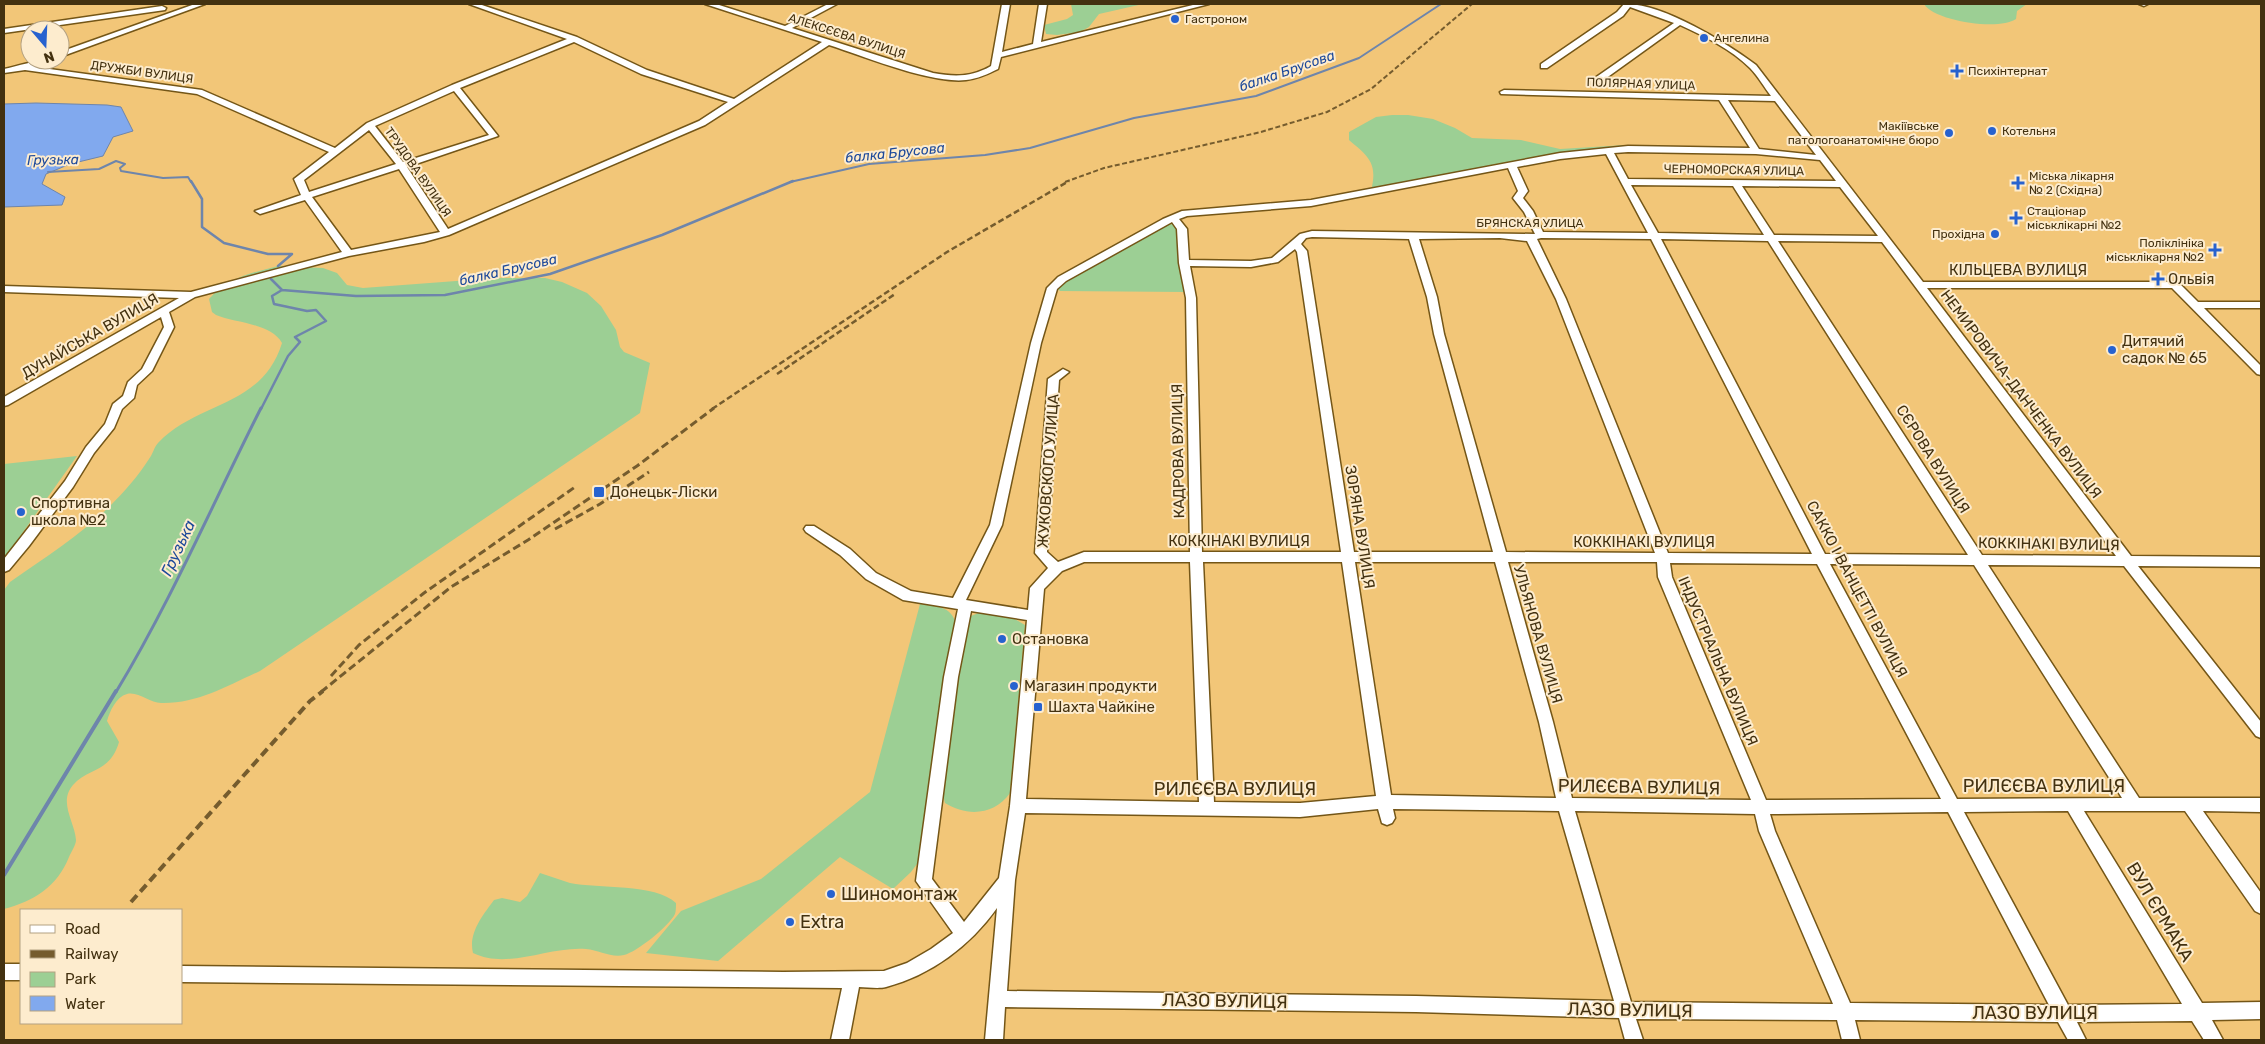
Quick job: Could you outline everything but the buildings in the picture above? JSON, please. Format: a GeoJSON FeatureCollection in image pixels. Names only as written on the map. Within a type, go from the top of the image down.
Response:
{"type":"FeatureCollection","features":[{"type":"Feature","properties":{"kind":"street"},"geometry":{"type":"LineString","coordinates":[[151,4],[174,14]]}},
{"type":"Feature","properties":{"kind":"street"},"geometry":{"type":"LineString","coordinates":[[70,51],[201,4]]}},
{"type":"Feature","properties":{"kind":"street"},"geometry":{"type":"LineString","coordinates":[[473,4],[574,39],[644,72],[736,102]]}},
{"type":"Feature","properties":{"kind":"street","name":"АЛЕКСЄЄВА ВУЛИЦЯ"},"geometry":{"type":"LineString","coordinates":[[709,4],[932,75],[964,79],[980,76],[995,67],[999,55]]}},
{"type":"Feature","properties":{"kind":"street"},"geometry":{"type":"LineString","coordinates":[[786,28],[832,4]]}},
{"type":"Feature","properties":{"kind":"street"},"geometry":{"type":"LineString","coordinates":[[1006,4],[999,55],[1205,4]]}},
{"type":"Feature","properties":{"kind":"street"},"geometry":{"type":"LineString","coordinates":[[1037,45],[1042,4]]}},
{"type":"Feature","properties":{"kind":"street"},"geometry":{"type":"LineString","coordinates":[[1544,66],[1620,14],[1628,4]]}},
{"type":"Feature","properties":{"kind":"street","name":"НЕМИРОВИЧА-ДАНЧЕНКА ВУЛИЦЯ"},"geometry":{"type":"LineString","coordinates":[[1628,4],[1680,22],[1731,48],[1753,67],[2127,561],[2261,732]]}},
{"type":"Feature","properties":{"kind":"street"},"geometry":{"type":"LineString","coordinates":[[4,31],[162,8]]}},
{"type":"Feature","properties":{"kind":"street"},"geometry":{"type":"LineString","coordinates":[[1594,82],[1680,22]]}},
{"type":"Feature","properties":{"kind":"street"},"geometry":{"type":"LineString","coordinates":[[348,252],[306,195],[299,178],[370,125],[455,87],[574,39]]}},
{"type":"Feature","properties":{"kind":"street"},"geometry":{"type":"LineString","coordinates":[[4,288],[191,294],[348,252],[424,240],[446,233],[702,123],[829,42]]}},
{"type":"Feature","properties":{"kind":"street"},"geometry":{"type":"LineString","coordinates":[[4,71],[20,69]]}},
{"type":"Feature","properties":{"kind":"street","name":"ДРУЖБИ ВУЛИЦЯ"},"geometry":{"type":"LineString","coordinates":[[40,70],[199,92],[335,151]]}},
{"type":"Feature","properties":{"kind":"street"},"geometry":{"type":"LineString","coordinates":[[260,211],[494,136],[455,87]]}},
{"type":"Feature","properties":{"kind":"street","name":"ПОЛЯРНАЯ УЛИЦА"},"geometry":{"type":"LineString","coordinates":[[1504,92],[1778,99]]}},
{"type":"Feature","properties":{"kind":"street"},"geometry":{"type":"LineString","coordinates":[[1723,99],[1756,151]]}},
{"type":"Feature","properties":{"kind":"street","name":"ТРУДОВА ВУЛИЦЯ"},"geometry":{"type":"LineString","coordinates":[[370,125],[402,165],[446,233]]}},
{"type":"Feature","properties":{"kind":"street"},"geometry":{"type":"LineString","coordinates":[[964,935],[924,881],[950,677],[961,605],[996,525],[1036,342],[1052,288],[1062,279],[1185,213],[1256,209],[1311,203],[1511,164],[1560,156],[1628,149],[1756,151],[1823,158]]}},
{"type":"Feature","properties":{"kind":"street","name":"САККО І ВАНЦЕТТІ ВУЛИЦЯ"},"geometry":{"type":"LineString","coordinates":[[1609,152],[2077,1040]]}},
{"type":"Feature","properties":{"kind":"street","name":"ІНДУСТРІАЛЬНА ВУЛИЦЯ"},"geometry":{"type":"LineString","coordinates":[[1511,164],[1523,191],[1518,198],[1528,211],[1536,237],[1663,558],[1665,577],[1761,807],[1766,831],[1845,1011],[1847,1030],[1852,1040]]}},
{"type":"Feature","properties":{"kind":"street","name":"ЧЕРНОМОРСКАЯ УЛИЦА"},"geometry":{"type":"LineString","coordinates":[[1625,182],[1842,184]]}},
{"type":"Feature","properties":{"kind":"street","name":"СЄРОВА ВУЛИЦЯ"},"geometry":{"type":"LineString","coordinates":[[1736,183],[2135,804]]}},
{"type":"Feature","properties":{"kind":"street","name":"КАДРОВА ВУЛИЦЯ"},"geometry":{"type":"LineString","coordinates":[[1174,218],[1182,229],[1184,263],[1191,298],[1196,557],[1207,808]]}},
{"type":"Feature","properties":{"kind":"street","name":"БРЯНСКАЯ УЛИЦА"},"geometry":{"type":"LineString","coordinates":[[1184,263],[1251,264],[1275,260],[1296,244],[1303,236],[1312,234],[1885,239]]}},
{"type":"Feature","properties":{"kind":"street","name":"УЛЬЯНОВА ВУЛИЦЯ"},"geometry":{"type":"LineString","coordinates":[[1413,236],[1432,298],[1439,334],[1546,722],[1566,805],[1634,1040]]}},
{"type":"Feature","properties":{"kind":"street","name":"ЗОРЯНА ВУЛИЦЯ"},"geometry":{"type":"LineString","coordinates":[[1296,244],[1302,251],[1387,818]]}},
{"type":"Feature","properties":{"kind":"street","name":"КІЛЬЦЕВА ВУЛИЦЯ"},"geometry":{"type":"LineString","coordinates":[[1919,285],[2175,285],[2261,372]]}},
{"type":"Feature","properties":{"kind":"street","name":"ДУНАЙСЬКА ВУЛИЦЯ"},"geometry":{"type":"LineString","coordinates":[[4,402],[191,294]]}},
{"type":"Feature","properties":{"kind":"street"},"geometry":{"type":"LineString","coordinates":[[2195,305],[2261,305]]}},
{"type":"Feature","properties":{"kind":"street"},"geometry":{"type":"LineString","coordinates":[[4,567],[25,543],[56,498],[70,484],[90,450],[110,425],[117,407],[128,398],[132,384],[147,371],[169,327],[164,311]]}},
{"type":"Feature","properties":{"kind":"street","name":"ЖУКОВСКОГО УЛИЦА"},"geometry":{"type":"LineString","coordinates":[[1056,568],[1040,553],[1054,379],[1063,372]]}},
{"type":"Feature","properties":{"kind":"street"},"geometry":{"type":"LineString","coordinates":[[810,529],[845,552],[871,576],[908,596],[1034,616],[1018,806],[1007,880],[994,1040]]}},
{"type":"Feature","properties":{"kind":"street","name":"КОККІНАКІ ВУЛИЦЯ"},"geometry":{"type":"LineString","coordinates":[[1034,616],[1037,588],[1045,577],[1056,568],[1084,557],[1500,557],[2261,562]]}},
{"type":"Feature","properties":{"kind":"street","name":"РИЛЄЄВА ВУЛИЦЯ"},"geometry":{"type":"LineString","coordinates":[[1018,806],[1300,810],[1385,802],[1761,807],[2135,804],[2261,805]]}},
{"type":"Feature","properties":{"kind":"street"},"geometry":{"type":"LineString","coordinates":[[2188,804],[2261,906]]}},
{"type":"Feature","properties":{"kind":"street","name":"ВУЛ ЄРМАКА"},"geometry":{"type":"LineString","coordinates":[[2072,805],[2214,1040]]}},
{"type":"Feature","properties":{"kind":"street"},"geometry":{"type":"LineString","coordinates":[[182,974],[884,979],[912,968],[937,955],[964,935],[1007,880]]}},
{"type":"Feature","properties":{"kind":"street"},"geometry":{"type":"LineString","coordinates":[[4,972],[20,972]]}},
{"type":"Feature","properties":{"kind":"street"},"geometry":{"type":"LineString","coordinates":[[840,1040],[852,980]]}},
{"type":"Feature","properties":{"kind":"street","name":"ЛАЗО ВУЛИЦЯ"},"geometry":{"type":"LineString","coordinates":[[998,999],[1416,1004],[1825,1013],[1845,1011],[2063,1014],[2261,1011]]}},
{"type":"Feature","properties":{"kind":"green space"},"geometry":{"type":"Polygon","coordinates":[[[1071,4],[1143,4],[1099,14],[1089,27],[1080,32],[1057,35],[1046,34],[1044,25],[1067,19],[1073,15],[1071,4]]]}},
{"type":"Feature","properties":{"kind":"green space"},"geometry":{"type":"Polygon","coordinates":[[[1924,4],[2027,4],[2017,11],[2016,19],[1996,24],[1982,24],[1940,15],[1930,10],[1924,4]]]}},
{"type":"Feature","properties":{"kind":"green space"},"geometry":{"type":"Polygon","coordinates":[[[1408,115],[1433,119],[1455,128],[1472,138],[1521,140],[1560,149],[1626,145],[1629,147],[1539,157],[1371,191],[1373,174],[1370,161],[1349,140],[1349,132],[1376,117],[1408,115]]]}},
{"type":"Feature","properties":{"kind":"green space"},"geometry":{"type":"Polygon","coordinates":[[[1173,224],[1177,226],[1185,292],[1060,291],[1058,289],[1065,282],[1165,225],[1173,224]]]}},
{"type":"Feature","properties":{"kind":"green space"},"geometry":{"type":"Polygon","coordinates":[[[278,266],[323,268],[337,273],[347,285],[363,288],[496,278],[545,278],[562,282],[587,293],[601,306],[616,330],[620,347],[624,352],[650,363],[640,413],[260,671],[212,693],[187,701],[161,703],[131,694],[120,698],[112,709],[107,721],[119,742],[115,752],[105,764],[79,779],[73,785],[67,798],[68,812],[76,840],[64,868],[51,885],[35,897],[4,909],[4,590],[10,582],[99,517],[126,489],[157,445],[174,429],[228,402],[260,380],[273,364],[282,343],[277,336],[261,327],[216,315],[212,312],[209,299],[224,286],[240,277],[278,266]]]}},
{"type":"Feature","properties":{"kind":"green space","name":"Спортивна школа №2"},"geometry":{"type":"Polygon","coordinates":[[[77,456],[4,559],[4,464],[77,456]]]}},
{"type":"Feature","properties":{"kind":"green space"},"geometry":{"type":"Polygon","coordinates":[[[920,604],[947,610],[951,613],[956,624],[920,860],[911,872],[893,889],[840,857],[718,961],[646,953],[681,911],[761,879],[870,792],[920,604]]]}},
{"type":"Feature","properties":{"kind":"green space"},"geometry":{"type":"Polygon","coordinates":[[[981,612],[1013,618],[1025,625],[1010,793],[997,806],[989,810],[971,812],[945,803],[943,795],[964,629],[971,616],[981,612]]]}},
{"type":"Feature","properties":{"kind":"green space"},"geometry":{"type":"Polygon","coordinates":[[[540,873],[582,885],[641,889],[655,892],[676,903],[675,914],[652,938],[630,953],[619,956],[586,949],[572,949],[500,959],[486,958],[473,953],[473,938],[477,925],[494,900],[502,898],[520,902],[527,896],[540,873]]]}},
{"type":"Feature","properties":{"kind":"water"},"geometry":{"type":"Polygon","coordinates":[[[36,103],[121,107],[133,131],[113,137],[103,156],[70,164],[46,174],[42,184],[65,197],[62,205],[4,207],[4,104],[36,103]]]}},
{"type":"Feature","properties":{"kind":"waterway","name":"балка Брусова"},"geometry":{"type":"LineString","coordinates":[[791,182],[869,164],[985,155],[1030,148],[1134,118],[1256,96],[1359,58],[1441,4]]}},
{"type":"Feature","properties":{"kind":"waterway","name":"Грузька"},"geometry":{"type":"LineString","coordinates":[[48,172],[99,169],[116,161],[125,164],[120,168],[121,171],[163,178],[188,177],[191,182]]}},
{"type":"Feature","properties":{"kind":"waterway","name":"Грузька"},"geometry":{"type":"LineString","coordinates":[[191,181],[202,199],[202,227],[224,243],[268,254],[292,254],[278,266]]}},
{"type":"Feature","properties":{"kind":"waterway","name":"балка Брусова"},"geometry":{"type":"LineString","coordinates":[[282,290],[356,296],[445,295],[550,274],[662,235],[791,182]]}},
{"type":"Feature","properties":{"kind":"waterway","name":"Грузька"},"geometry":{"type":"LineString","coordinates":[[271,279],[282,290]]}},
{"type":"Feature","properties":{"kind":"waterway","name":"Грузька"},"geometry":{"type":"LineString","coordinates":[[261,409],[288,356],[300,342],[295,337],[326,321],[316,310],[307,311],[274,304],[272,296],[282,290]]}},
{"type":"Feature","properties":{"kind":"waterway","name":"Грузька"},"geometry":{"type":"LineString","coordinates":[[116,692],[155,623],[261,408]]}},
{"type":"Feature","properties":{"kind":"waterway","name":"Грузька"},"geometry":{"type":"LineString","coordinates":[[4,875],[116,691]]}},
{"type":"Feature","properties":{"kind":"railway"},"geometry":{"type":"LineString","coordinates":[[1065,182],[1104,168],[1261,132],[1327,112],[1371,89],[1472,4]]}},
{"type":"Feature","properties":{"kind":"railway"},"geometry":{"type":"LineString","coordinates":[[712,409],[947,252],[1069,181]]}},
{"type":"Feature","properties":{"kind":"railway"},"geometry":{"type":"LineString","coordinates":[[777,374],[895,294]]}},
{"type":"Feature","properties":{"kind":"railway"},"geometry":{"type":"LineString","coordinates":[[321,692],[451,587],[528,540],[637,466],[714,408]]}},
{"type":"Feature","properties":{"kind":"railway"},"geometry":{"type":"LineString","coordinates":[[555,529],[600,504],[649,472]]}},
{"type":"Feature","properties":{"kind":"railway"},"geometry":{"type":"LineString","coordinates":[[331,676],[359,645],[424,593],[575,487]]}},
{"type":"Feature","properties":{"kind":"railway"},"geometry":{"type":"LineString","coordinates":[[131,902],[310,701],[323,691]]}},
{"type":"Feature","properties":{"kind":"place","name":"Гастроном"},"geometry":{"type":"Point","coordinates":[1175,19]}},
{"type":"Feature","properties":{"kind":"place","name":"Ангелина"},"geometry":{"type":"Point","coordinates":[1704,38]}},
{"type":"Feature","properties":{"kind":"place","name":"Психінтернат"},"geometry":{"type":"Point","coordinates":[1957,71]}},
{"type":"Feature","properties":{"kind":"place","name":"Котельня"},"geometry":{"type":"Point","coordinates":[1992,131]}},
{"type":"Feature","properties":{"kind":"place","name":"Макіївське патологоанатомічне бюро"},"geometry":{"type":"Point","coordinates":[1949,133]}},
{"type":"Feature","properties":{"kind":"place","name":"Міська лікарня № 2 (Східна)"},"geometry":{"type":"Point","coordinates":[2018,183]}},
{"type":"Feature","properties":{"kind":"place","name":"Стаціонар міськлікарні №2"},"geometry":{"type":"Point","coordinates":[2016,218]}},
{"type":"Feature","properties":{"kind":"place","name":"Прохідна"},"geometry":{"type":"Point","coordinates":[1995,234]}},
{"type":"Feature","properties":{"kind":"place","name":"Поліклініка міськлікарня №2"},"geometry":{"type":"Point","coordinates":[2215,250]}},
{"type":"Feature","properties":{"kind":"place","name":"Ольвія"},"geometry":{"type":"Point","coordinates":[2158,279]}},
{"type":"Feature","properties":{"kind":"place","name":"Дитячий садок № 65"},"geometry":{"type":"Point","coordinates":[2112,350]}},
{"type":"Feature","properties":{"kind":"place","name":"Донецьк-Ліски"},"geometry":{"type":"Point","coordinates":[599,492]}},
{"type":"Feature","properties":{"kind":"place","name":"Спортивна школа №2"},"geometry":{"type":"Point","coordinates":[21,512]}},
{"type":"Feature","properties":{"kind":"place","name":"Остановка"},"geometry":{"type":"Point","coordinates":[1002,639]}},
{"type":"Feature","properties":{"kind":"place","name":"Магазин продукти"},"geometry":{"type":"Point","coordinates":[1014,686]}},
{"type":"Feature","properties":{"kind":"place","name":"Шахта Чайкіне"},"geometry":{"type":"Point","coordinates":[1038,707]}},
{"type":"Feature","properties":{"kind":"place","name":"Шиномонтаж"},"geometry":{"type":"Point","coordinates":[831,894]}},
{"type":"Feature","properties":{"kind":"place","name":"Extra"},"geometry":{"type":"Point","coordinates":[790,922]}}]}
